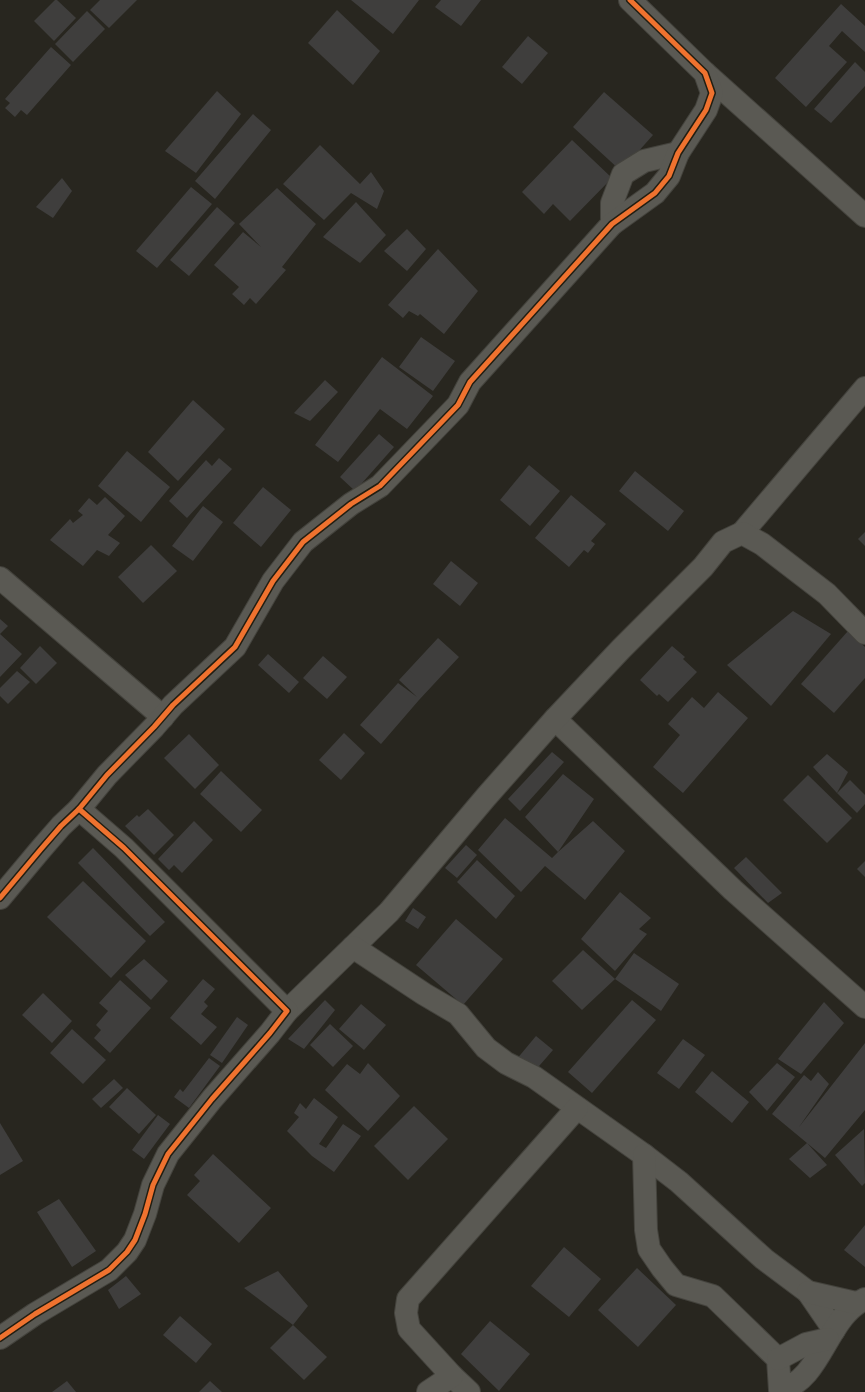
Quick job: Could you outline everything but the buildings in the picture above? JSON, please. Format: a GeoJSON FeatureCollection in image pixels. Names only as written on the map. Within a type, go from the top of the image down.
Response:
{"type":"FeatureCollection","features":[{"type":"Feature","properties":{"kind":"street"},"geometry":{"type":"LineString","coordinates":[[630,0],[706,73],[865,216]]}},
{"type":"Feature","properties":{"kind":"street"},"geometry":{"type":"LineString","coordinates":[[0,898],[107,775],[206,673],[235,647],[273,581],[303,542],[351,504],[380,486],[458,405],[470,382],[612,224],[655,193],[669,176],[678,153],[706,110],[712,94],[706,73]]}},
{"type":"Feature","properties":{"kind":"street"},"geometry":{"type":"LineString","coordinates":[[612,224],[612,203],[623,174],[644,161],[678,153]]}},
{"type":"Feature","properties":{"kind":"street"},"geometry":{"type":"LineString","coordinates":[[0,1338],[35,1314],[109,1270],[127,1252],[145,1214],[153,1185],[168,1154],[212,1098],[270,1033],[287,1011],[389,912],[486,797],[555,719],[621,649],[703,567],[723,542],[742,533],[865,388]]}},
{"type":"Feature","properties":{"kind":"street"},"geometry":{"type":"LineString","coordinates":[[742,533],[762,544],[827,594],[865,633]]}},
{"type":"Feature","properties":{"kind":"street"},"geometry":{"type":"LineString","coordinates":[[0,578],[162,717]]}},
{"type":"Feature","properties":{"kind":"street"},"geometry":{"type":"LineString","coordinates":[[555,719],[733,890],[865,1007]]}},
{"type":"Feature","properties":{"kind":"street"},"geometry":{"type":"LineString","coordinates":[[79,809],[124,848],[287,1011]]}},
{"type":"Feature","properties":{"kind":"street"},"geometry":{"type":"LineString","coordinates":[[353,947],[424,994],[458,1014],[486,1048],[506,1063],[534,1077],[644,1155],[679,1182],[764,1259],[808,1292],[831,1334]]}},
{"type":"Feature","properties":{"kind":"street"},"geometry":{"type":"LineString","coordinates":[[469,1392],[452,1376],[409,1329],[406,1313],[408,1298],[577,1108]]}},
{"type":"Feature","properties":{"kind":"street"},"geometry":{"type":"LineString","coordinates":[[644,1155],[646,1230],[649,1249],[676,1285],[713,1296],[778,1358],[780,1390],[789,1388],[798,1382],[811,1367],[831,1334],[861,1301]]}},
{"type":"Feature","properties":{"kind":"street"},"geometry":{"type":"LineString","coordinates":[[808,1292],[861,1301]]}},
{"type":"Feature","properties":{"kind":"street"},"geometry":{"type":"LineString","coordinates":[[778,1358],[806,1344],[831,1334]]}},
{"type":"Feature","properties":{"kind":"street"},"geometry":{"type":"LineString","coordinates":[[428,1392],[452,1376]]}},
{"type":"Feature","properties":{"kind":"cycle path"},"geometry":{"type":"LineString","coordinates":[[0,898],[61,826],[79,809],[107,775],[154,727],[173,705],[235,647],[273,581],[303,542],[351,504],[380,486],[458,405],[470,382],[612,224],[655,193],[669,176],[678,153],[706,110],[712,93],[705,73],[630,0]]}},
{"type":"Feature","properties":{"kind":"cycle path"},"geometry":{"type":"LineString","coordinates":[[0,1338],[35,1314],[109,1270],[127,1252],[135,1240],[145,1214],[153,1185],[168,1154],[212,1099],[270,1033],[287,1011],[124,848],[79,809]]}}]}
